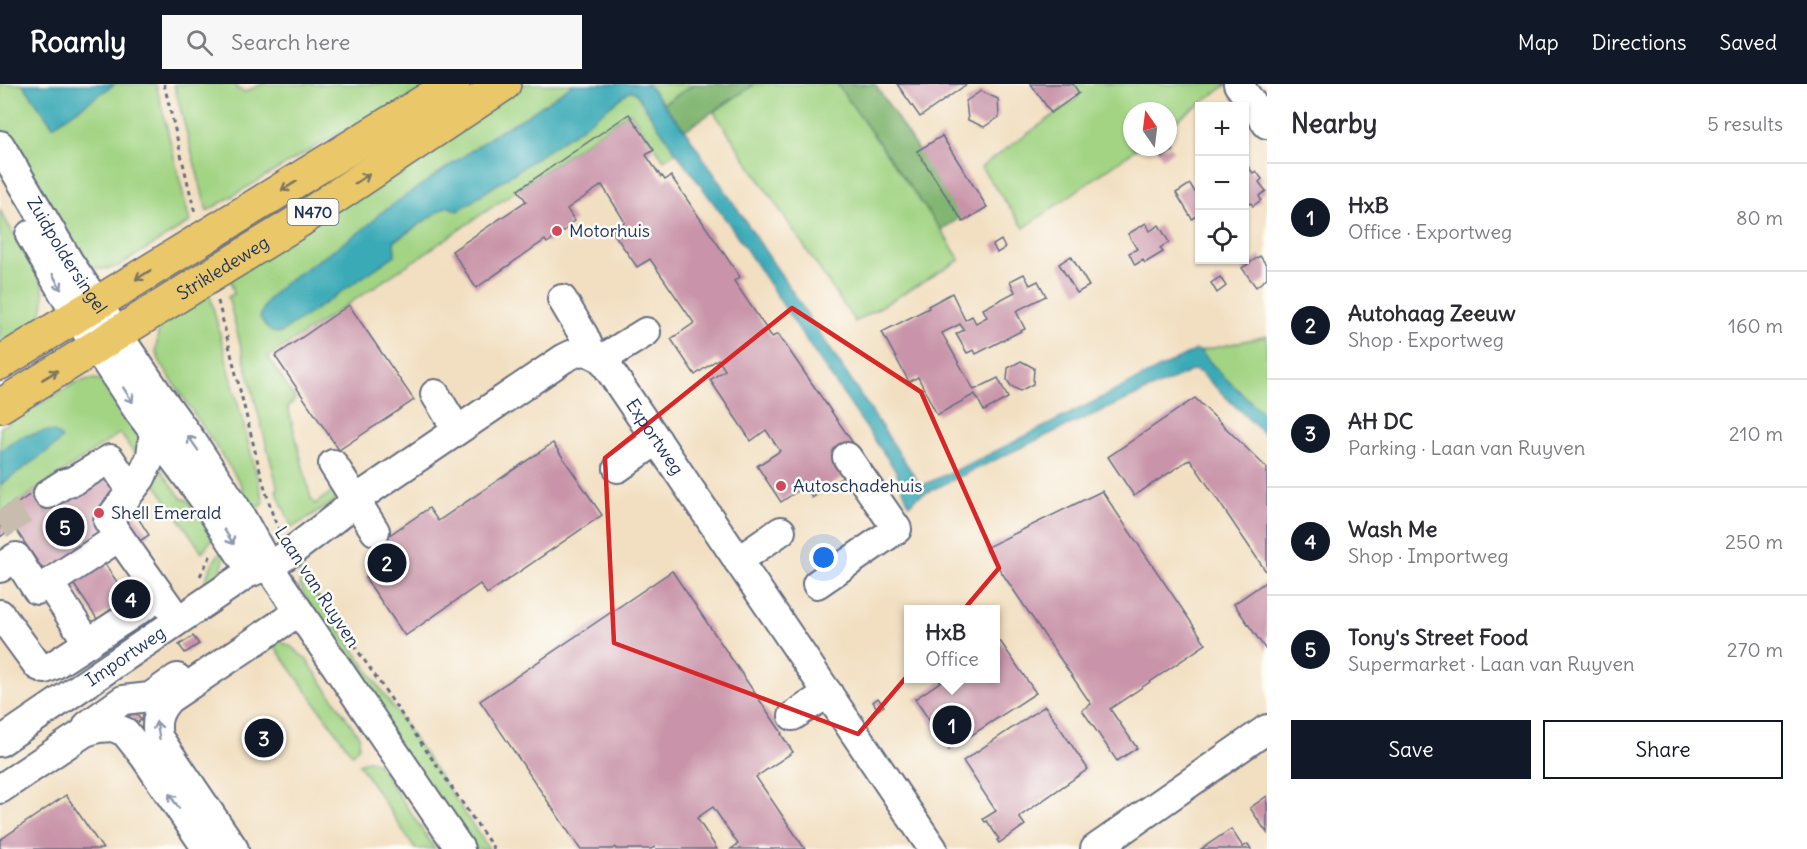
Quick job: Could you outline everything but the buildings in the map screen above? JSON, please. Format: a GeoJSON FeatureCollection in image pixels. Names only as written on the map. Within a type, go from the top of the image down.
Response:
{"type":"FeatureCollection","features":[{"type":"Feature","properties":{"kind":"main road","name":"Strikledeweg"},"geometry":{"type":"LineString","coordinates":[[0,363],[453,84]]}},
{"type":"Feature","properties":{"kind":"main road","name":"Strikledeweg"},"geometry":{"type":"LineString","coordinates":[[0,406],[299,221],[504,84]]}},
{"type":"Feature","properties":{"kind":"street"},"geometry":{"type":"LineString","coordinates":[[1238,84],[1267,124]]}},
{"type":"Feature","properties":{"kind":"street","name":"Zuidpoldersingel"},"geometry":{"type":"LineString","coordinates":[[0,145],[48,228],[87,309]]}},
{"type":"Feature","properties":{"kind":"street","name":"Zuidpoldersingel"},"geometry":{"type":"LineString","coordinates":[[0,183],[107,340]]}},
{"type":"Feature","properties":{"kind":"street","name":"Exportweg"},"geometry":{"type":"LineString","coordinates":[[562,299],[596,356],[657,440],[933,849]]}},
{"type":"Feature","properties":{"kind":"street"},"geometry":{"type":"LineString","coordinates":[[270,563],[343,513],[355,500],[563,358],[578,351],[596,356],[646,332]]}},
{"type":"Feature","properties":{"kind":"street","name":"Laan van Ruyven"},"geometry":{"type":"LineString","coordinates":[[107,340],[139,412],[206,502],[270,563],[281,616],[440,849]]}},
{"type":"Feature","properties":{"kind":"street","name":"Laan van Ruyven"},"geometry":{"type":"LineString","coordinates":[[107,340],[236,508],[460,849]]}},
{"type":"Feature","properties":{"kind":"street"},"geometry":{"type":"LineString","coordinates":[[435,394],[457,430]]}},
{"type":"Feature","properties":{"kind":"street"},"geometry":{"type":"LineString","coordinates":[[154,430],[151,456],[141,478],[108,521],[178,620]]}},
{"type":"Feature","properties":{"kind":"street"},"geometry":{"type":"LineString","coordinates":[[618,468],[657,440]]}},
{"type":"Feature","properties":{"kind":"street"},"geometry":{"type":"LineString","coordinates":[[817,584],[897,529],[847,457]]}},
{"type":"Feature","properties":{"kind":"street"},"geometry":{"type":"LineString","coordinates":[[48,494],[110,459],[131,490]]}},
{"type":"Feature","properties":{"kind":"street"},"geometry":{"type":"LineString","coordinates":[[333,464],[375,531]]}},
{"type":"Feature","properties":{"kind":"street"},"geometry":{"type":"LineString","coordinates":[[738,561],[781,531]]}},
{"type":"Feature","properties":{"kind":"street"},"geometry":{"type":"LineString","coordinates":[[0,568],[16,557],[37,590],[119,537]]}},
{"type":"Feature","properties":{"kind":"street","name":"Importweg"},"geometry":{"type":"LineString","coordinates":[[0,742],[178,620],[270,563]]}},
{"type":"Feature","properties":{"kind":"street"},"geometry":{"type":"LineString","coordinates":[[49,583],[88,643]]}},
{"type":"Feature","properties":{"kind":"street"},"geometry":{"type":"LineString","coordinates":[[0,614],[38,666],[45,669],[160,596]]}},
{"type":"Feature","properties":{"kind":"street"},"geometry":{"type":"LineString","coordinates":[[85,732],[88,725],[123,700],[150,697],[281,616]]}},
{"type":"Feature","properties":{"kind":"street"},"geometry":{"type":"LineString","coordinates":[[234,849],[158,737],[155,723],[160,709],[169,699],[281,616]]}},
{"type":"Feature","properties":{"kind":"street"},"geometry":{"type":"LineString","coordinates":[[792,716],[828,693]]}},
{"type":"Feature","properties":{"kind":"street"},"geometry":{"type":"LineString","coordinates":[[0,789],[85,732],[113,727],[125,732],[144,756],[207,849]]}},
{"type":"Feature","properties":{"kind":"street"},"geometry":{"type":"LineString","coordinates":[[1095,849],[1265,730]]}},
{"type":"Feature","properties":{"kind":"street"},"geometry":{"type":"LineString","coordinates":[[180,769],[212,787],[253,849]]}},
{"type":"Feature","properties":{"kind":"path"},"geometry":{"type":"LineString","coordinates":[[164,84],[196,216]]}},
{"type":"Feature","properties":{"kind":"path","name":"Laan van Ruyven"},"geometry":{"type":"LineString","coordinates":[[216,291],[273,516],[270,563],[494,849]]}},
{"type":"Feature","properties":{"kind":"highlighted area"},"geometry":{"type":"Polygon","coordinates":[[[792,308],[921,392],[999,568],[858,734],[614,643],[605,458],[792,308]]]}},
{"type":"Feature","properties":{"kind":"green space"},"geometry":{"type":"Polygon","coordinates":[[[0,84],[23,84],[53,126],[115,84],[156,84],[190,222],[119,266],[102,269],[84,266],[6,145],[0,127],[0,84]]]}},
{"type":"Feature","properties":{"kind":"green space"},"geometry":{"type":"Polygon","coordinates":[[[174,84],[235,84],[237,89],[245,92],[262,84],[436,84],[398,106],[332,137],[207,211],[174,84]]]}},
{"type":"Feature","properties":{"kind":"green space"},"geometry":{"type":"Polygon","coordinates":[[[518,84],[573,84],[378,215],[361,231],[283,284],[266,302],[395,255],[394,242],[447,206],[458,211],[581,128],[630,90],[635,92],[676,152],[664,160],[630,112],[421,256],[268,357],[295,399],[288,407],[311,499],[315,504],[336,489],[336,500],[292,528],[276,490],[278,489],[228,297],[234,294],[230,278],[518,84]]]}},
{"type":"Feature","properties":{"kind":"green space"},"geometry":{"type":"Polygon","coordinates":[[[647,84],[695,84],[663,104],[647,84]]]}},
{"type":"Feature","properties":{"kind":"green space"},"geometry":{"type":"Polygon","coordinates":[[[695,84],[755,84],[685,130],[663,104],[695,84]]]}},
{"type":"Feature","properties":{"kind":"green space"},"geometry":{"type":"Polygon","coordinates":[[[755,84],[837,84],[960,260],[855,322],[714,112],[755,84]]]}},
{"type":"Feature","properties":{"kind":"green space"},"geometry":{"type":"Polygon","coordinates":[[[837,84],[875,84],[961,217],[941,230],[837,84]]]}},
{"type":"Feature","properties":{"kind":"green space"},"geometry":{"type":"Polygon","coordinates":[[[1071,84],[1228,84],[1202,102],[1195,102],[1195,107],[1177,120],[1177,102],[1123,102],[1123,156],[1126,156],[1024,228],[981,167],[1079,97],[1071,84]]]}},
{"type":"Feature","properties":{"kind":"green space"},"geometry":{"type":"Polygon","coordinates":[[[0,210],[42,284],[44,297],[40,317],[28,331],[0,350],[0,210]]]}},
{"type":"Feature","properties":{"kind":"green space"},"geometry":{"type":"Polygon","coordinates":[[[209,292],[264,504],[250,512],[241,484],[167,373],[156,351],[161,324],[209,292]]]}},
{"type":"Feature","properties":{"kind":"green space"},"geometry":{"type":"Polygon","coordinates":[[[1267,336],[1267,417],[1200,351],[1267,336]]]}},
{"type":"Feature","properties":{"kind":"green space"},"geometry":{"type":"Polygon","coordinates":[[[90,379],[102,380],[143,430],[139,460],[120,433],[0,515],[0,485],[55,445],[46,431],[21,437],[0,451],[0,428],[77,382],[90,379]]]}},
{"type":"Feature","properties":{"kind":"green space"},"geometry":{"type":"Polygon","coordinates":[[[160,468],[181,498],[187,500],[215,528],[213,538],[202,552],[152,479],[160,468]]]}},
{"type":"Feature","properties":{"kind":"green space"},"geometry":{"type":"Polygon","coordinates":[[[224,549],[222,568],[212,583],[202,592],[210,569],[224,549]]]}},
{"type":"Feature","properties":{"kind":"green space"},"geometry":{"type":"Polygon","coordinates":[[[299,569],[489,849],[466,849],[304,595],[300,585],[299,569]]]}},
{"type":"Feature","properties":{"kind":"green space"},"geometry":{"type":"Polygon","coordinates":[[[282,642],[306,659],[359,736],[359,746],[352,754],[272,643],[282,642]]]}},
{"type":"Feature","properties":{"kind":"green space"},"geometry":{"type":"Polygon","coordinates":[[[368,760],[378,764],[435,849],[415,849],[359,764],[368,760]]]}},
{"type":"Feature","properties":{"kind":"water"},"geometry":{"type":"Polygon","coordinates":[[[23,84],[115,84],[53,126],[23,84]]]}},
{"type":"Feature","properties":{"kind":"water"},"geometry":{"type":"Polygon","coordinates":[[[573,84],[647,84],[685,130],[921,486],[984,457],[1196,350],[1200,351],[1267,417],[1267,437],[1201,373],[1194,370],[1056,431],[917,497],[909,505],[896,471],[732,228],[635,92],[630,91],[581,128],[457,211],[447,206],[394,241],[395,255],[281,333],[270,331],[260,317],[266,302],[283,284],[361,231],[378,215],[573,84]]]}},
{"type":"Feature","properties":{"kind":"water"},"geometry":{"type":"Polygon","coordinates":[[[46,431],[54,432],[62,438],[56,445],[0,485],[0,451],[21,437],[46,431]]]}},
{"type":"Feature","properties":{"kind":"tunnel"},"geometry":{"type":"LineString","coordinates":[[0,526],[48,494]]}},
{"type":"Feature","properties":{"kind":"place","name":"Motorhuis"},"geometry":{"type":"Point","coordinates":[557,231]}},
{"type":"Feature","properties":{"kind":"place","name":"Autoschadehuis"},"geometry":{"type":"Point","coordinates":[781,486]}},
{"type":"Feature","properties":{"kind":"place","name":"Shell Emerald"},"geometry":{"type":"Point","coordinates":[99,513]}},
{"type":"Feature","properties":{"kind":"place","name":"Tony's Street Food"},"geometry":{"type":"Point","coordinates":[65,527]}},
{"type":"Feature","properties":{"kind":"place","name":"Autohaag Zeeuw"},"geometry":{"type":"Point","coordinates":[387,563]}},
{"type":"Feature","properties":{"kind":"place","name":"Wash Me"},"geometry":{"type":"Point","coordinates":[131,599]}},
{"type":"Feature","properties":{"kind":"place","name":"HxB"},"geometry":{"type":"Point","coordinates":[952,725]}},
{"type":"Feature","properties":{"kind":"place","name":"AH DC"},"geometry":{"type":"Point","coordinates":[264,738]}}]}
